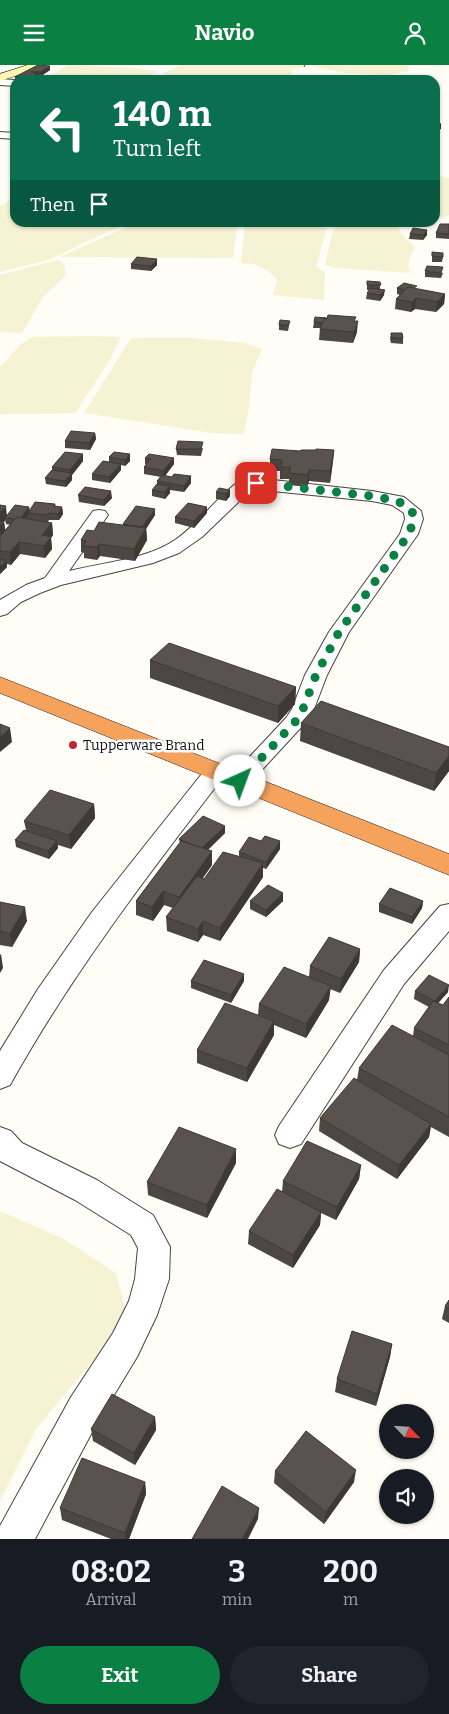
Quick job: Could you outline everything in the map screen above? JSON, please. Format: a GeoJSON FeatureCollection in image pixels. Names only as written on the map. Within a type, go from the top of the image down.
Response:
{"type":"FeatureCollection","features":[{"type":"Feature","properties":{"kind":"highway"},"geometry":{"type":"LineString","coordinates":[[0,685],[449,865]]}},
{"type":"Feature","properties":{"kind":"street"},"geometry":{"type":"LineString","coordinates":[[13,75],[38,65]]}},
{"type":"Feature","properties":{"kind":"street"},"geometry":{"type":"LineString","coordinates":[[0,610],[5,605],[30,591],[52,582],[166,552],[186,539],[247,484],[256,483],[372,496],[398,501],[412,511],[414,519],[409,534],[339,632],[316,675],[303,709],[295,722],[240,781]]}},
{"type":"Feature","properties":{"kind":"street"},"geometry":{"type":"LineString","coordinates":[[52,582],[100,515]]}},
{"type":"Feature","properties":{"kind":"street"},"geometry":{"type":"LineString","coordinates":[[0,1077],[21,1037],[101,917],[216,771]]}},
{"type":"Feature","properties":{"kind":"street"},"geometry":{"type":"LineString","coordinates":[[290,1135],[394,977],[449,913]]}},
{"type":"Feature","properties":{"kind":"street"},"geometry":{"type":"LineString","coordinates":[[0,1140],[11,1152],[86,1190],[142,1225],[154,1247],[152,1279],[145,1304],[129,1337],[84,1410],[14,1539]]}},
{"type":"Feature","properties":{"kind":"shaded area"},"geometry":{"type":"Polygon","coordinates":[[[68,65],[158,71],[150,75],[51,75],[68,65]]]}},
{"type":"Feature","properties":{"kind":"shaded area"},"geometry":{"type":"Polygon","coordinates":[[[181,65],[304,65],[303,67],[290,70],[292,71],[291,75],[164,75],[181,65]]]}},
{"type":"Feature","properties":{"kind":"shaded area"},"geometry":{"type":"Polygon","coordinates":[[[312,65],[409,65],[408,71],[389,75],[345,73],[312,65]]]}},
{"type":"Feature","properties":{"kind":"shaded area"},"geometry":{"type":"Polygon","coordinates":[[[440,176],[449,178],[449,215],[440,218],[440,176]]]}},
{"type":"Feature","properties":{"kind":"shaded area"},"geometry":{"type":"Polygon","coordinates":[[[10,200],[10,227],[120,227],[52,259],[0,272],[0,206],[10,200]]]}},
{"type":"Feature","properties":{"kind":"shaded area"},"geometry":{"type":"Polygon","coordinates":[[[127,227],[237,227],[233,258],[59,257],[127,227]]]}},
{"type":"Feature","properties":{"kind":"shaded area"},"geometry":{"type":"Polygon","coordinates":[[[245,227],[327,228],[316,267],[325,272],[324,300],[273,295],[277,279],[268,271],[254,264],[241,263],[245,227]]]}},
{"type":"Feature","properties":{"kind":"shaded area"},"geometry":{"type":"Polygon","coordinates":[[[335,227],[398,227],[400,232],[415,248],[408,265],[410,273],[336,268],[325,265],[335,227]]]}},
{"type":"Feature","properties":{"kind":"shaded area"},"geometry":{"type":"Polygon","coordinates":[[[58,260],[64,264],[66,275],[43,297],[22,333],[0,332],[0,275],[58,260]]]}},
{"type":"Feature","properties":{"kind":"shaded area"},"geometry":{"type":"Polygon","coordinates":[[[32,337],[121,337],[108,363],[75,413],[0,414],[0,367],[21,344],[32,337]]]}},
{"type":"Feature","properties":{"kind":"shaded area"},"geometry":{"type":"Polygon","coordinates":[[[131,338],[192,338],[245,343],[262,349],[252,372],[249,408],[244,434],[211,433],[84,413],[131,338]]]}},
{"type":"Feature","properties":{"kind":"shaded area"},"geometry":{"type":"Polygon","coordinates":[[[0,1211],[62,1238],[116,1273],[128,1319],[36,1429],[0,1501],[0,1211]]]}},
{"type":"Feature","properties":{"kind":"building"},"geometry":{"type":"Polygon","coordinates":[[[38,65],[50,66],[41,72],[31,72],[38,73],[35,75],[19,75],[38,65]]]}},
{"type":"Feature","properties":{"kind":"building"},"geometry":{"type":"Polygon","coordinates":[[[440,224],[449,224],[449,234],[436,233],[440,224]]]}},
{"type":"Feature","properties":{"kind":"building"},"geometry":{"type":"Polygon","coordinates":[[[413,228],[427,230],[424,235],[410,234],[413,228]]]}},
{"type":"Feature","properties":{"kind":"building"},"geometry":{"type":"Polygon","coordinates":[[[432,252],[443,253],[443,257],[432,256],[432,252]]]}},
{"type":"Feature","properties":{"kind":"building"},"geometry":{"type":"Polygon","coordinates":[[[137,257],[157,259],[151,266],[131,264],[137,257]]]}},
{"type":"Feature","properties":{"kind":"building"},"geometry":{"type":"Polygon","coordinates":[[[427,266],[443,267],[441,273],[425,271],[427,266]]]}},
{"type":"Feature","properties":{"kind":"building"},"geometry":{"type":"Polygon","coordinates":[[[367,281],[380,282],[381,285],[367,285],[367,281]]]}},
{"type":"Feature","properties":{"kind":"building"},"geometry":{"type":"Polygon","coordinates":[[[404,283],[417,286],[414,288],[408,287],[405,290],[397,288],[404,283]]]}},
{"type":"Feature","properties":{"kind":"building"},"geometry":{"type":"Polygon","coordinates":[[[408,287],[445,294],[437,302],[416,298],[412,302],[396,299],[408,287]]]}},
{"type":"Feature","properties":{"kind":"building"},"geometry":{"type":"Polygon","coordinates":[[[371,288],[385,290],[380,295],[367,293],[371,288]]]}},
{"type":"Feature","properties":{"kind":"building"},"geometry":{"type":"Polygon","coordinates":[[[328,315],[356,317],[354,321],[358,321],[354,332],[320,329],[324,318],[327,319],[328,315]]]}},
{"type":"Feature","properties":{"kind":"building"},"geometry":{"type":"Polygon","coordinates":[[[315,317],[327,318],[327,319],[324,318],[323,323],[314,322],[315,317]]]}},
{"type":"Feature","properties":{"kind":"building"},"geometry":{"type":"Polygon","coordinates":[[[280,320],[290,321],[288,325],[279,325],[280,320]]]}},
{"type":"Feature","properties":{"kind":"building"},"geometry":{"type":"Polygon","coordinates":[[[391,333],[402,333],[403,338],[392,338],[391,333]]]}},
{"type":"Feature","properties":{"kind":"building"},"geometry":{"type":"Polygon","coordinates":[[[71,431],[95,433],[89,443],[65,441],[71,431]]]}},
{"type":"Feature","properties":{"kind":"building"},"geometry":{"type":"Polygon","coordinates":[[[178,441],[203,442],[201,449],[176,449],[178,441]]]}},
{"type":"Feature","properties":{"kind":"building"},"geometry":{"type":"Polygon","coordinates":[[[272,449],[300,451],[316,449],[334,450],[330,471],[309,470],[308,475],[289,473],[291,467],[281,467],[282,460],[270,459],[272,449]]]}},
{"type":"Feature","properties":{"kind":"building"},"geometry":{"type":"Polygon","coordinates":[[[65,452],[83,454],[70,470],[52,467],[65,452]]]}},
{"type":"Feature","properties":{"kind":"building"},"geometry":{"type":"Polygon","coordinates":[[[114,452],[130,454],[125,460],[109,457],[114,452]]]}},
{"type":"Feature","properties":{"kind":"building"},"geometry":{"type":"Polygon","coordinates":[[[149,454],[174,458],[163,471],[144,467],[151,459],[145,458],[149,454]]]}},
{"type":"Feature","properties":{"kind":"building"},"geometry":{"type":"Polygon","coordinates":[[[103,461],[121,464],[109,477],[92,474],[103,461]]]}},
{"type":"Feature","properties":{"kind":"building"},"geometry":{"type":"Polygon","coordinates":[[[52,470],[72,473],[65,481],[45,478],[52,470]]]}},
{"type":"Feature","properties":{"kind":"building"},"geometry":{"type":"Polygon","coordinates":[[[174,474],[191,476],[184,486],[157,481],[162,475],[172,477],[174,474]]]}},
{"type":"Feature","properties":{"kind":"building"},"geometry":{"type":"Polygon","coordinates":[[[157,484],[170,486],[165,492],[152,490],[157,484]]]}},
{"type":"Feature","properties":{"kind":"building"},"geometry":{"type":"Polygon","coordinates":[[[85,487],[111,491],[104,500],[78,495],[85,487]]]}},
{"type":"Feature","properties":{"kind":"building"},"geometry":{"type":"Polygon","coordinates":[[[219,488],[230,490],[226,494],[216,492],[219,488]]]}},
{"type":"Feature","properties":{"kind":"building"},"geometry":{"type":"Polygon","coordinates":[[[35,502],[55,504],[54,506],[62,507],[58,514],[28,513],[35,502]]]}},
{"type":"Feature","properties":{"kind":"building"},"geometry":{"type":"Polygon","coordinates":[[[188,503],[207,507],[194,521],[175,517],[188,503]]]}},
{"type":"Feature","properties":{"kind":"building"},"geometry":{"type":"Polygon","coordinates":[[[0,505],[6,506],[0,513],[0,505]]]}},
{"type":"Feature","properties":{"kind":"building"},"geometry":{"type":"Polygon","coordinates":[[[15,505],[29,507],[21,518],[5,518],[15,505]]]}},
{"type":"Feature","properties":{"kind":"building"},"geometry":{"type":"Polygon","coordinates":[[[136,506],[155,509],[142,527],[123,524],[136,506]]]}},
{"type":"Feature","properties":{"kind":"building"},"geometry":{"type":"Polygon","coordinates":[[[17,517],[52,523],[42,535],[51,537],[44,546],[19,542],[10,552],[0,551],[0,536],[17,517]]]}},
{"type":"Feature","properties":{"kind":"building"},"geometry":{"type":"Polygon","coordinates":[[[99,522],[146,528],[134,549],[99,544],[97,547],[83,546],[86,541],[81,540],[87,530],[94,531],[99,522]]]}},
{"type":"Feature","properties":{"kind":"building"},"geometry":{"type":"Polygon","coordinates":[[[0,559],[6,561],[0,567],[0,559]]]}},
{"type":"Feature","properties":{"kind":"building"},"geometry":{"type":"Polygon","coordinates":[[[169,643],[296,687],[278,706],[150,660],[169,643]]]}},
{"type":"Feature","properties":{"kind":"building"},"geometry":{"type":"Polygon","coordinates":[[[321,701],[449,747],[449,756],[436,773],[301,723],[321,701]]]}},
{"type":"Feature","properties":{"kind":"building"},"geometry":{"type":"Polygon","coordinates":[[[0,724],[10,728],[0,737],[0,724]]]}},
{"type":"Feature","properties":{"kind":"building"},"geometry":{"type":"Polygon","coordinates":[[[50,790],[94,804],[69,835],[24,821],[50,790]]]}},
{"type":"Feature","properties":{"kind":"building"},"geometry":{"type":"Polygon","coordinates":[[[203,816],[225,826],[202,848],[179,839],[203,816]]]}},
{"type":"Feature","properties":{"kind":"building"},"geometry":{"type":"Polygon","coordinates":[[[24,830],[57,841],[48,851],[15,840],[24,830]]]}},
{"type":"Feature","properties":{"kind":"building"},"geometry":{"type":"Polygon","coordinates":[[[265,836],[280,841],[266,862],[239,852],[249,837],[261,841],[265,836]]]}},
{"type":"Feature","properties":{"kind":"building"},"geometry":{"type":"Polygon","coordinates":[[[181,841],[212,851],[179,897],[163,891],[152,907],[136,901],[181,841]]]}},
{"type":"Feature","properties":{"kind":"building"},"geometry":{"type":"Polygon","coordinates":[[[223,852],[263,863],[220,928],[203,921],[198,929],[166,917],[197,876],[204,879],[223,852]]]}},
{"type":"Feature","properties":{"kind":"building"},"geometry":{"type":"Polygon","coordinates":[[[268,885],[283,893],[266,910],[250,901],[268,885]]]}},
{"type":"Feature","properties":{"kind":"building"},"geometry":{"type":"Polygon","coordinates":[[[390,888],[423,901],[412,917],[379,904],[390,888]]]}},
{"type":"Feature","properties":{"kind":"building"},"geometry":{"type":"Polygon","coordinates":[[[0,902],[25,907],[10,934],[0,931],[0,902]]]}},
{"type":"Feature","properties":{"kind":"building"},"geometry":{"type":"Polygon","coordinates":[[[329,937],[360,949],[341,979],[310,966],[329,937]]]}},
{"type":"Feature","properties":{"kind":"building"},"geometry":{"type":"Polygon","coordinates":[[[204,960],[244,974],[231,995],[191,981],[204,960]]]}},
{"type":"Feature","properties":{"kind":"building"},"geometry":{"type":"Polygon","coordinates":[[[284,967],[331,986],[306,1024],[259,1004],[284,967]]]}},
{"type":"Feature","properties":{"kind":"building"},"geometry":{"type":"Polygon","coordinates":[[[429,975],[449,985],[435,1001],[415,991],[429,975]]]}},
{"type":"Feature","properties":{"kind":"building"},"geometry":{"type":"Polygon","coordinates":[[[449,997],[449,1045],[414,1028],[433,1001],[443,1005],[449,997]]]}},
{"type":"Feature","properties":{"kind":"building"},"geometry":{"type":"Polygon","coordinates":[[[225,1003],[274,1021],[247,1068],[197,1050],[225,1003]]]}},
{"type":"Feature","properties":{"kind":"building"},"geometry":{"type":"Polygon","coordinates":[[[392,1025],[449,1055],[449,1117],[359,1068],[392,1025]]]}},
{"type":"Feature","properties":{"kind":"building"},"geometry":{"type":"Polygon","coordinates":[[[354,1078],[431,1124],[399,1165],[320,1118],[354,1078]]]}},
{"type":"Feature","properties":{"kind":"building"},"geometry":{"type":"Polygon","coordinates":[[[179,1127],[236,1149],[207,1205],[147,1182],[179,1127]]]}},
{"type":"Feature","properties":{"kind":"building"},"geometry":{"type":"Polygon","coordinates":[[[307,1141],[361,1165],[337,1207],[283,1181],[307,1141]]]}},
{"type":"Feature","properties":{"kind":"building"},"geometry":{"type":"Polygon","coordinates":[[[277,1189],[321,1212],[293,1255],[249,1231],[277,1189]]]}},
{"type":"Feature","properties":{"kind":"building"},"geometry":{"type":"Polygon","coordinates":[[[449,1300],[449,1309],[445,1306],[449,1300]]]}},
{"type":"Feature","properties":{"kind":"building"},"geometry":{"type":"Polygon","coordinates":[[[352,1331],[392,1344],[377,1394],[337,1379],[352,1331]]]}},
{"type":"Feature","properties":{"kind":"building"},"geometry":{"type":"Polygon","coordinates":[[[112,1394],[155,1417],[134,1453],[91,1429],[112,1394]]]}},
{"type":"Feature","properties":{"kind":"building"},"geometry":{"type":"Polygon","coordinates":[[[306,1431],[356,1470],[326,1512],[275,1471],[306,1431]]]}},
{"type":"Feature","properties":{"kind":"building"},"geometry":{"type":"Polygon","coordinates":[[[82,1458],[145,1482],[125,1533],[60,1508],[82,1458]]]}},
{"type":"Feature","properties":{"kind":"building"},"geometry":{"type":"Polygon","coordinates":[[[222,1486],[259,1508],[242,1539],[192,1539],[222,1486]]]}},
{"type":"Feature","properties":{"kind":"place","name":"Tupperware Brand"},"geometry":{"type":"Point","coordinates":[73,745]}},
{"type":"Feature","properties":{"kind":"route"},"geometry":{"type":"LineString","coordinates":[[240,781],[295,722],[303,709],[316,675],[339,632],[409,534],[414,519],[412,511],[398,501],[344,491],[256,483]]}}]}
